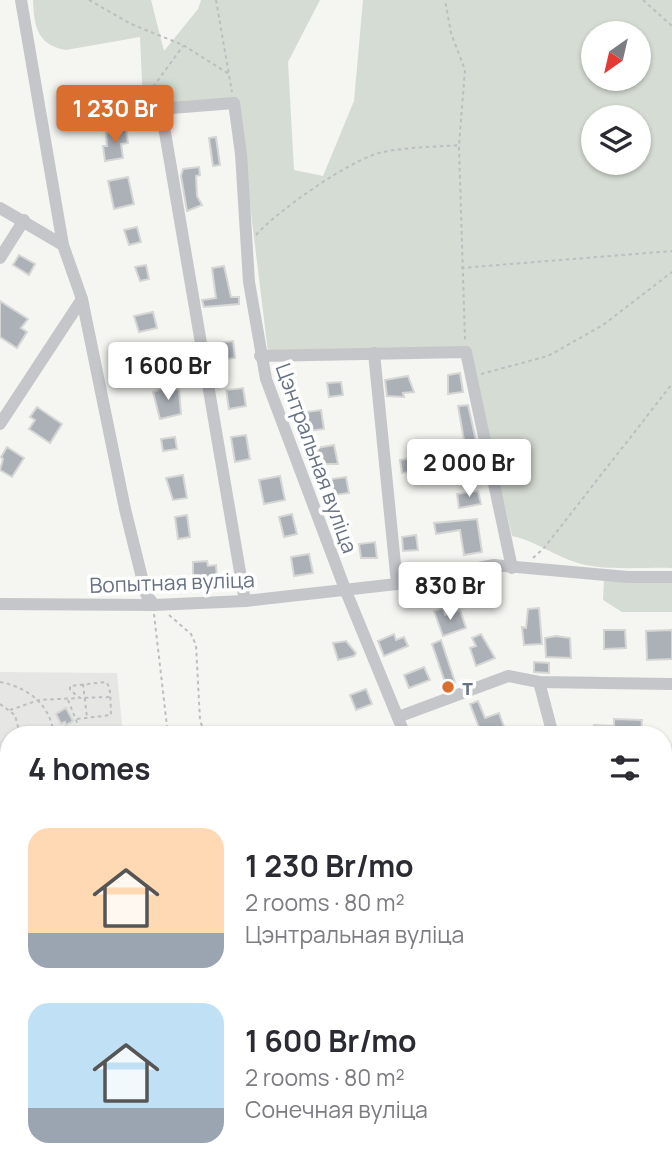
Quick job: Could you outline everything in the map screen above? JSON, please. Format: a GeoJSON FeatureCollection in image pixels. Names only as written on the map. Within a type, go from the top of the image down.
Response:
{"type":"FeatureCollection","features":[{"type":"Feature","properties":{"kind":"street"},"geometry":{"type":"LineString","coordinates":[[21,0],[63,245],[82,299],[125,509],[146,594],[157,609]]}},
{"type":"Feature","properties":{"kind":"street"},"geometry":{"type":"LineString","coordinates":[[144,106],[161,109],[234,103]]}},
{"type":"Feature","properties":{"kind":"street","name":"Цэнтральная вуліца"},"geometry":{"type":"LineString","coordinates":[[234,103],[242,154],[247,247],[260,356],[345,589],[402,726]]}},
{"type":"Feature","properties":{"kind":"street"},"geometry":{"type":"LineString","coordinates":[[161,109],[244,601]]}},
{"type":"Feature","properties":{"kind":"street"},"geometry":{"type":"LineString","coordinates":[[0,208],[63,245]]}},
{"type":"Feature","properties":{"kind":"street"},"geometry":{"type":"LineString","coordinates":[[0,258],[24,220]]}},
{"type":"Feature","properties":{"kind":"street"},"geometry":{"type":"LineString","coordinates":[[0,424],[82,299]]}},
{"type":"Feature","properties":{"kind":"street"},"geometry":{"type":"LineString","coordinates":[[374,352],[397,583]]}},
{"type":"Feature","properties":{"kind":"street"},"geometry":{"type":"LineString","coordinates":[[260,356],[466,352],[512,568]]}},
{"type":"Feature","properties":{"kind":"street","name":"Вопытная вуліца"},"geometry":{"type":"LineString","coordinates":[[0,604],[157,609],[397,583],[494,565],[628,577],[672,577]]}},
{"type":"Feature","properties":{"kind":"street"},"geometry":{"type":"LineString","coordinates":[[398,717],[508,676],[539,682],[672,684]]}},
{"type":"Feature","properties":{"kind":"street"},"geometry":{"type":"LineString","coordinates":[[539,682],[551,726]]}},
{"type":"Feature","properties":{"kind":"path"},"geometry":{"type":"LineString","coordinates":[[89,0],[131,24],[183,45],[229,74]]}},
{"type":"Feature","properties":{"kind":"path"},"geometry":{"type":"LineString","coordinates":[[216,0],[234,103]]}},
{"type":"Feature","properties":{"kind":"path"},"geometry":{"type":"LineString","coordinates":[[445,0],[451,33],[465,70],[459,145],[461,268],[466,352]]}},
{"type":"Feature","properties":{"kind":"path"},"geometry":{"type":"LineString","coordinates":[[643,0],[672,26]]}},
{"type":"Feature","properties":{"kind":"path"},"geometry":{"type":"LineString","coordinates":[[144,106],[183,45]]}},
{"type":"Feature","properties":{"kind":"path"},"geometry":{"type":"LineString","coordinates":[[247,247],[273,216],[365,158],[382,152],[459,145]]}},
{"type":"Feature","properties":{"kind":"path"},"geometry":{"type":"LineString","coordinates":[[461,268],[672,251]]}},
{"type":"Feature","properties":{"kind":"path"},"geometry":{"type":"LineString","coordinates":[[471,376],[548,356],[603,325],[672,272]]}},
{"type":"Feature","properties":{"kind":"path"},"geometry":{"type":"LineString","coordinates":[[544,548],[672,384]]}},
{"type":"Feature","properties":{"kind":"path"},"geometry":{"type":"LineString","coordinates":[[157,609],[167,726]]}},
{"type":"Feature","properties":{"kind":"path"},"geometry":{"type":"LineString","coordinates":[[157,609],[191,634],[196,645],[202,726]]}},
{"type":"Feature","properties":{"kind":"path"},"geometry":{"type":"LineString","coordinates":[[0,682],[23,689],[40,700],[51,726]]}},
{"type":"Feature","properties":{"kind":"path"},"geometry":{"type":"LineString","coordinates":[[77,719],[111,715],[107,682],[69,687],[80,698]]}},
{"type":"Feature","properties":{"kind":"path"},"geometry":{"type":"LineString","coordinates":[[83,684],[88,718]]}},
{"type":"Feature","properties":{"kind":"path"},"geometry":{"type":"LineString","coordinates":[[10,710],[40,700],[110,696]]}},
{"type":"Feature","properties":{"kind":"path"},"geometry":{"type":"LineString","coordinates":[[68,700],[79,726]]}},
{"type":"Feature","properties":{"kind":"path"},"geometry":{"type":"LineString","coordinates":[[0,704],[10,710],[20,726]]}},
{"type":"Feature","properties":{"kind":"shaded area"},"geometry":{"type":"Polygon","coordinates":[[[33,0],[151,0],[164,51],[198,9],[201,0],[320,0],[288,62],[294,170],[323,176],[354,101],[363,0],[672,0],[672,568],[612,568],[588,565],[569,560],[512,536],[468,349],[268,352],[237,98],[147,107],[143,102],[140,37],[66,50],[49,44],[36,26],[33,0]]]}},
{"type":"Feature","properties":{"kind":"shaded area"},"geometry":{"type":"Polygon","coordinates":[[[604,579],[672,580],[672,612],[622,612],[603,600],[604,579]]]}},
{"type":"Feature","properties":{"kind":"shaded area"},"geometry":{"type":"Polygon","coordinates":[[[0,672],[117,673],[122,726],[0,726],[0,672]]]}},
{"type":"Feature","properties":{"kind":"building"},"geometry":{"type":"Polygon","coordinates":[[[110,91],[112,102],[106,104],[107,110],[96,112],[95,93],[110,91]]]}},
{"type":"Feature","properties":{"kind":"building"},"geometry":{"type":"Polygon","coordinates":[[[126,129],[128,143],[121,144],[123,158],[105,161],[103,146],[107,146],[106,133],[126,129]]]}},
{"type":"Feature","properties":{"kind":"building"},"geometry":{"type":"Polygon","coordinates":[[[216,137],[220,165],[213,166],[209,138],[216,137]]]}},
{"type":"Feature","properties":{"kind":"building"},"geometry":{"type":"Polygon","coordinates":[[[199,167],[200,175],[196,176],[197,196],[202,205],[187,211],[181,176],[183,169],[199,167]]]}},
{"type":"Feature","properties":{"kind":"building"},"geometry":{"type":"Polygon","coordinates":[[[128,177],[134,204],[114,209],[108,181],[128,177]]]}},
{"type":"Feature","properties":{"kind":"building"},"geometry":{"type":"Polygon","coordinates":[[[137,227],[141,242],[129,245],[124,230],[137,227]]]}},
{"type":"Feature","properties":{"kind":"building"},"geometry":{"type":"Polygon","coordinates":[[[19,255],[35,264],[29,275],[13,265],[19,255]]]}},
{"type":"Feature","properties":{"kind":"building"},"geometry":{"type":"Polygon","coordinates":[[[146,265],[149,279],[140,281],[135,267],[146,265]]]}},
{"type":"Feature","properties":{"kind":"building"},"geometry":{"type":"Polygon","coordinates":[[[224,266],[231,297],[239,297],[239,304],[204,307],[202,300],[216,298],[212,268],[224,266]]]}},
{"type":"Feature","properties":{"kind":"building"},"geometry":{"type":"Polygon","coordinates":[[[0,301],[28,319],[21,328],[27,332],[17,348],[0,337],[0,301]]]}},
{"type":"Feature","properties":{"kind":"building"},"geometry":{"type":"Polygon","coordinates":[[[153,312],[157,328],[139,332],[134,316],[153,312]]]}},
{"type":"Feature","properties":{"kind":"building"},"geometry":{"type":"Polygon","coordinates":[[[233,341],[235,358],[219,360],[217,343],[233,341]]]}},
{"type":"Feature","properties":{"kind":"building"},"geometry":{"type":"Polygon","coordinates":[[[158,357],[161,369],[145,372],[144,367],[140,368],[139,361],[158,357]]]}},
{"type":"Feature","properties":{"kind":"building"},"geometry":{"type":"Polygon","coordinates":[[[460,373],[463,392],[448,394],[448,375],[460,373]]]}},
{"type":"Feature","properties":{"kind":"building"},"geometry":{"type":"Polygon","coordinates":[[[408,376],[414,392],[403,393],[404,397],[387,396],[385,380],[408,376]]]}},
{"type":"Feature","properties":{"kind":"building"},"geometry":{"type":"Polygon","coordinates":[[[341,382],[343,395],[329,397],[327,383],[341,382]]]}},
{"type":"Feature","properties":{"kind":"building"},"geometry":{"type":"Polygon","coordinates":[[[169,386],[179,390],[181,414],[160,419],[153,392],[169,386]]]}},
{"type":"Feature","properties":{"kind":"building"},"geometry":{"type":"Polygon","coordinates":[[[243,388],[246,406],[229,409],[226,390],[243,388]]]}},
{"type":"Feature","properties":{"kind":"building"},"geometry":{"type":"Polygon","coordinates":[[[468,405],[478,450],[462,453],[460,441],[464,440],[458,406],[468,405]]]}},
{"type":"Feature","properties":{"kind":"building"},"geometry":{"type":"Polygon","coordinates":[[[37,407],[62,424],[50,443],[29,429],[35,420],[30,417],[37,407]]]}},
{"type":"Feature","properties":{"kind":"building"},"geometry":{"type":"Polygon","coordinates":[[[321,410],[324,429],[309,431],[306,412],[321,410]]]}},
{"type":"Feature","properties":{"kind":"building"},"geometry":{"type":"Polygon","coordinates":[[[246,435],[250,459],[235,462],[231,437],[246,435]]]}},
{"type":"Feature","properties":{"kind":"building"},"geometry":{"type":"Polygon","coordinates":[[[175,437],[177,449],[163,451],[161,439],[175,437]]]}},
{"type":"Feature","properties":{"kind":"building"},"geometry":{"type":"Polygon","coordinates":[[[334,445],[338,464],[323,464],[317,448],[334,445]]]}},
{"type":"Feature","properties":{"kind":"building"},"geometry":{"type":"Polygon","coordinates":[[[7,447],[24,458],[12,477],[0,470],[3,459],[1,457],[7,447]]]}},
{"type":"Feature","properties":{"kind":"building"},"geometry":{"type":"Polygon","coordinates":[[[421,456],[424,470],[402,473],[400,460],[421,456]]]}},
{"type":"Feature","properties":{"kind":"building"},"geometry":{"type":"Polygon","coordinates":[[[183,475],[187,498],[173,500],[166,478],[183,475]]]}},
{"type":"Feature","properties":{"kind":"building"},"geometry":{"type":"Polygon","coordinates":[[[280,476],[285,500],[264,504],[259,480],[280,476]]]}},
{"type":"Feature","properties":{"kind":"building"},"geometry":{"type":"Polygon","coordinates":[[[346,477],[349,493],[334,495],[331,479],[346,477]]]}},
{"type":"Feature","properties":{"kind":"building"},"geometry":{"type":"Polygon","coordinates":[[[478,491],[481,504],[459,508],[457,494],[478,491]]]}},
{"type":"Feature","properties":{"kind":"building"},"geometry":{"type":"Polygon","coordinates":[[[292,514],[297,534],[284,537],[279,517],[292,514]]]}},
{"type":"Feature","properties":{"kind":"building"},"geometry":{"type":"Polygon","coordinates":[[[187,515],[190,537],[178,539],[175,517],[187,515]]]}},
{"type":"Feature","properties":{"kind":"building"},"geometry":{"type":"Polygon","coordinates":[[[477,519],[482,552],[464,555],[460,530],[436,534],[434,523],[477,519]]]}},
{"type":"Feature","properties":{"kind":"building"},"geometry":{"type":"Polygon","coordinates":[[[416,535],[418,550],[403,551],[402,537],[416,535]]]}},
{"type":"Feature","properties":{"kind":"building"},"geometry":{"type":"Polygon","coordinates":[[[375,542],[377,558],[361,558],[359,544],[375,542]]]}},
{"type":"Feature","properties":{"kind":"building"},"geometry":{"type":"Polygon","coordinates":[[[309,554],[313,573],[294,576],[291,557],[309,554]]]}},
{"type":"Feature","properties":{"kind":"building"},"geometry":{"type":"Polygon","coordinates":[[[207,561],[208,566],[216,565],[217,579],[204,580],[205,587],[193,588],[193,562],[207,561]]]}},
{"type":"Feature","properties":{"kind":"building"},"geometry":{"type":"Polygon","coordinates":[[[443,608],[445,615],[460,610],[466,628],[443,636],[434,611],[443,608]]]}},
{"type":"Feature","properties":{"kind":"building"},"geometry":{"type":"Polygon","coordinates":[[[539,608],[542,644],[524,645],[522,627],[526,628],[528,609],[539,608]]]}},
{"type":"Feature","properties":{"kind":"building"},"geometry":{"type":"Polygon","coordinates":[[[604,630],[625,630],[626,648],[604,649],[604,630]]]}},
{"type":"Feature","properties":{"kind":"building"},"geometry":{"type":"Polygon","coordinates":[[[672,630],[672,659],[647,660],[646,631],[672,630]]]}},
{"type":"Feature","properties":{"kind":"building"},"geometry":{"type":"Polygon","coordinates":[[[394,634],[396,640],[404,637],[408,646],[384,656],[378,641],[394,634]]]}},
{"type":"Feature","properties":{"kind":"building"},"geometry":{"type":"Polygon","coordinates":[[[481,634],[495,658],[476,666],[470,648],[476,646],[472,638],[481,634]]]}},
{"type":"Feature","properties":{"kind":"building"},"geometry":{"type":"Polygon","coordinates":[[[545,638],[570,638],[571,658],[546,657],[545,638]]]}},
{"type":"Feature","properties":{"kind":"building"},"geometry":{"type":"Polygon","coordinates":[[[441,640],[455,682],[446,685],[432,644],[441,640]]]}},
{"type":"Feature","properties":{"kind":"building"},"geometry":{"type":"Polygon","coordinates":[[[346,641],[356,653],[338,660],[333,643],[346,641]]]}},
{"type":"Feature","properties":{"kind":"building"},"geometry":{"type":"Polygon","coordinates":[[[534,662],[549,663],[549,673],[534,672],[534,662]]]}},
{"type":"Feature","properties":{"kind":"building"},"geometry":{"type":"Polygon","coordinates":[[[424,667],[430,680],[409,688],[404,675],[424,667]]]}},
{"type":"Feature","properties":{"kind":"building"},"geometry":{"type":"Polygon","coordinates":[[[366,689],[372,704],[356,710],[350,695],[366,689]]]}},
{"type":"Feature","properties":{"kind":"building"},"geometry":{"type":"Polygon","coordinates":[[[478,701],[485,718],[499,713],[504,726],[479,726],[470,704],[478,701]]]}},
{"type":"Feature","properties":{"kind":"building"},"geometry":{"type":"Polygon","coordinates":[[[66,708],[73,721],[66,725],[65,722],[61,724],[56,714],[66,708]]]}},
{"type":"Feature","properties":{"kind":"building"},"geometry":{"type":"Polygon","coordinates":[[[614,719],[642,720],[642,726],[614,726],[614,719]]]}},
{"type":"Feature","properties":{"kind":"place","name":"т"},"geometry":{"type":"Point","coordinates":[448,687]}}]}
